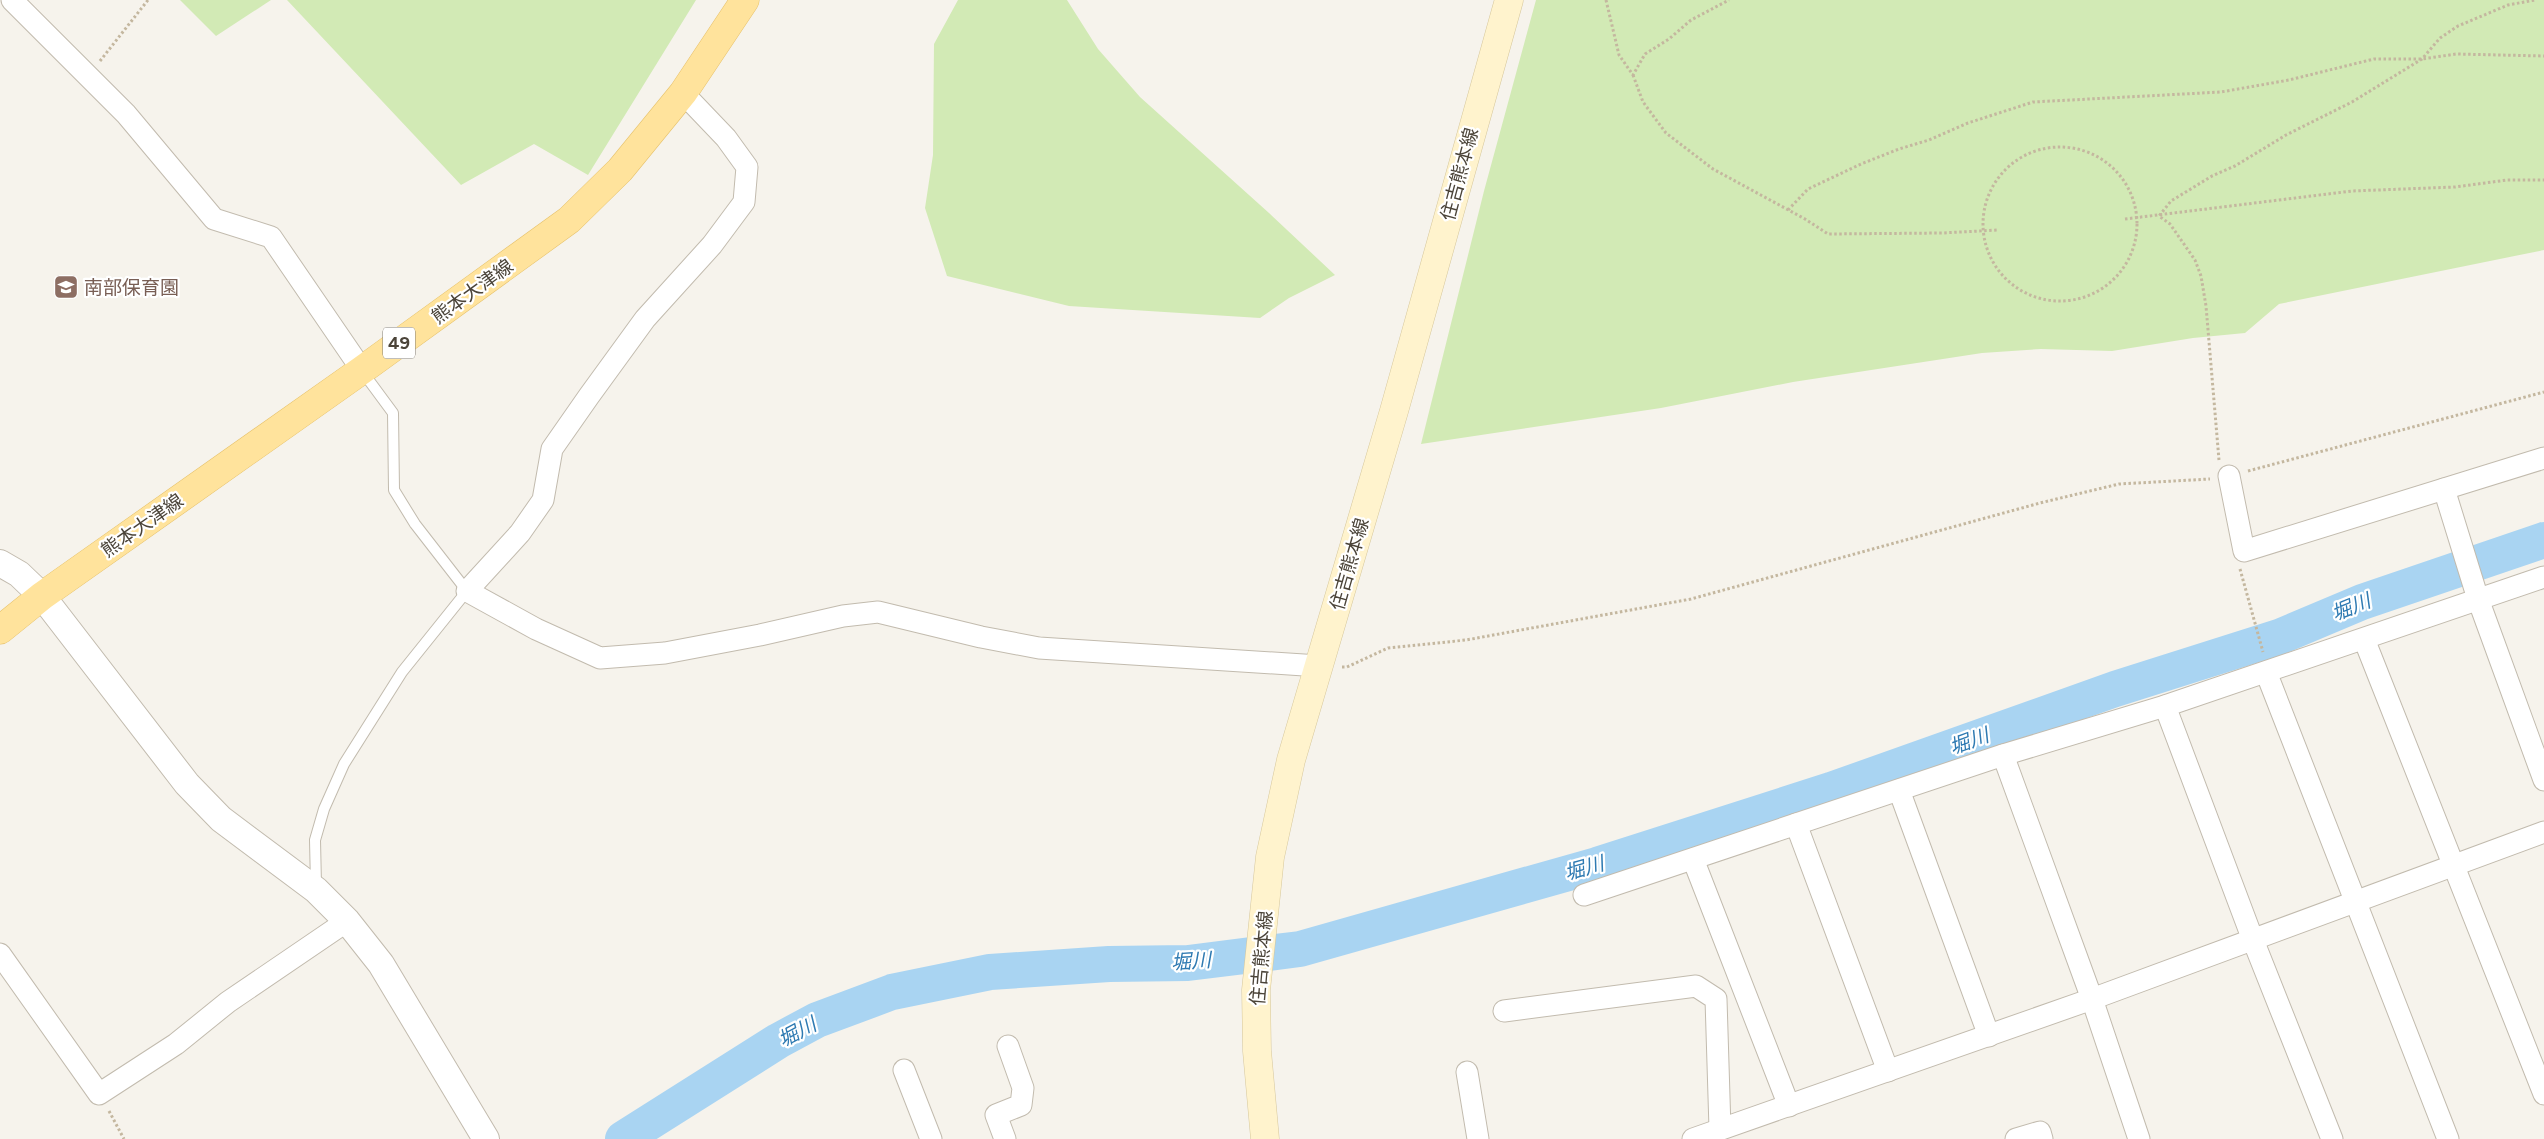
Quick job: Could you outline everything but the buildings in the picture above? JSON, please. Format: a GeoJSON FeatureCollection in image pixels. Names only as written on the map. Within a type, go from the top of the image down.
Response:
{"type":"FeatureCollection","features":[{"type":"Feature","properties":{"kind":"main road","name":"熊本大津線"},"geometry":{"type":"LineString","coordinates":[[0,630],[42,596],[362,370],[570,220],[620,170],[682,93],[745,0]]}},
{"type":"Feature","properties":{"kind":"main road","name":"住吉熊本線"},"geometry":{"type":"LineString","coordinates":[[1265,1139],[1257,1051],[1256,990],[1270,857],[1291,760],[1509,0]]}},
{"type":"Feature","properties":{"kind":"street"},"geometry":{"type":"LineString","coordinates":[[12,0],[126,114],[214,219],[271,236],[362,370]]}},
{"type":"Feature","properties":{"kind":"street"},"geometry":{"type":"LineString","coordinates":[[682,93],[726,138],[747,167],[744,202],[712,245],[645,318],[578,411],[552,449],[543,500],[520,533],[467,591],[536,629],[600,658],[665,653],[760,635],[843,616],[878,612],[981,637],[1039,648],[1319,666]]}},
{"type":"Feature","properties":{"kind":"street"},"geometry":{"type":"LineString","coordinates":[[2225,477],[2244,551],[2544,458]]}},
{"type":"Feature","properties":{"kind":"street"},"geometry":{"type":"LineString","coordinates":[[2444,489],[2478,599],[2544,780]]}},
{"type":"Feature","properties":{"kind":"street"},"geometry":{"type":"LineString","coordinates":[[0,562],[19,574],[42,596],[186,784],[221,819],[316,890],[347,921],[381,964],[486,1139]]}},
{"type":"Feature","properties":{"kind":"street"},"geometry":{"type":"LineString","coordinates":[[1584,895],[2003,755],[2165,706],[2265,664],[2364,639],[2544,577]]}},
{"type":"Feature","properties":{"kind":"street"},"geometry":{"type":"LineString","coordinates":[[2364,639],[2544,1094]]}},
{"type":"Feature","properties":{"kind":"street"},"geometry":{"type":"LineString","coordinates":[[2265,664],[2448,1139]]}},
{"type":"Feature","properties":{"kind":"street"},"geometry":{"type":"LineString","coordinates":[[2165,706],[2253,940],[2332,1139]]}},
{"type":"Feature","properties":{"kind":"street"},"geometry":{"type":"LineString","coordinates":[[2003,755],[2092,999],[2138,1139]]}},
{"type":"Feature","properties":{"kind":"street"},"geometry":{"type":"LineString","coordinates":[[1899,790],[1989,1036]]}},
{"type":"Feature","properties":{"kind":"street"},"geometry":{"type":"LineString","coordinates":[[1796,824],[1888,1071]]}},
{"type":"Feature","properties":{"kind":"street"},"geometry":{"type":"LineString","coordinates":[[1504,1011],[1696,986],[1716,999],[1705,1136],[2092,999],[2544,832]]}},
{"type":"Feature","properties":{"kind":"street"},"geometry":{"type":"LineString","coordinates":[[1693,859],[1788,1106]]}},
{"type":"Feature","properties":{"kind":"street"},"geometry":{"type":"LineString","coordinates":[[0,954],[99,1094],[176,1044],[228,1002],[347,921]]}},
{"type":"Feature","properties":{"kind":"street"},"geometry":{"type":"LineString","coordinates":[[1005,1139],[996,1115],[1021,1105],[1023,1088],[1008,1046]]}},
{"type":"Feature","properties":{"kind":"street"},"geometry":{"type":"LineString","coordinates":[[904,1070],[931,1139]]}},
{"type":"Feature","properties":{"kind":"street"},"geometry":{"type":"LineString","coordinates":[[1467,1072],[1478,1139]]}},
{"type":"Feature","properties":{"kind":"street"},"geometry":{"type":"LineString","coordinates":[[2016,1139],[2040,1132],[2042,1139]]}},
{"type":"Feature","properties":{"kind":"lane"},"geometry":{"type":"LineString","coordinates":[[316,890],[315,840],[324,809],[344,764],[402,672],[467,591],[415,524],[394,490],[393,413],[362,370]]}},
{"type":"Feature","properties":{"kind":"path"},"geometry":{"type":"LineString","coordinates":[[89,76],[148,0]]}},
{"type":"Feature","properties":{"kind":"path"},"geometry":{"type":"LineString","coordinates":[[1606,0],[1619,55],[1633,75],[1642,102],[1666,132],[1713,169],[1828,234],[1942,233],[1998,230]]}},
{"type":"Feature","properties":{"kind":"path"},"geometry":{"type":"LineString","coordinates":[[1633,75],[1645,54],[1669,40],[1691,20],[1728,0]]}},
{"type":"Feature","properties":{"kind":"path"},"geometry":{"type":"LineString","coordinates":[[2159,216],[2171,201],[2212,176],[2235,166],[2286,135],[2352,102],[2422,59],[2440,38],[2458,26],[2508,6],[2536,0]]}},
{"type":"Feature","properties":{"kind":"path"},"geometry":{"type":"LineString","coordinates":[[1788,210],[1808,188],[1861,164],[1899,148],[1929,140],[1968,123],[2033,102],[2197,94],[2272,83],[2374,59],[2422,59],[2456,54],[2544,56]]}},
{"type":"Feature","properties":{"kind":"path"},"geometry":{"type":"LineString","coordinates":[[2054,147],[2074,148],[2094,154],[2110,166],[2124,180],[2133,198],[2137,218],[2134,243],[2130,255],[2116,276],[2096,292],[2059,300],[2034,296],[2012,284],[2003,275],[1989,254],[1983,230],[1984,210],[1990,190],[2001,174],[2016,160],[2034,151],[2054,147]]}},
{"type":"Feature","properties":{"kind":"path"},"geometry":{"type":"LineString","coordinates":[[2125,219],[2352,191],[2454,187],[2507,180],[2544,180]]}},
{"type":"Feature","properties":{"kind":"path"},"geometry":{"type":"LineString","coordinates":[[2159,216],[2170,224],[2194,260],[2205,292],[2225,477]]}},
{"type":"Feature","properties":{"kind":"path"},"geometry":{"type":"LineString","coordinates":[[1319,666],[1347,667],[1388,648],[1466,640],[1691,599],[2040,503],[2119,484],[2225,477],[2544,392]]}},
{"type":"Feature","properties":{"kind":"path"},"geometry":{"type":"LineString","coordinates":[[2251,616],[2265,664]]}},
{"type":"Feature","properties":{"kind":"path"},"geometry":{"type":"LineString","coordinates":[[99,1094],[124,1139]]}},
{"type":"Feature","properties":{"kind":"green space"},"geometry":{"type":"Polygon","coordinates":[[[180,0],[271,0],[216,36],[180,0]]]}},
{"type":"Feature","properties":{"kind":"green space"},"geometry":{"type":"Polygon","coordinates":[[[287,0],[696,0],[588,175],[534,144],[461,185],[287,0]]]}},
{"type":"Feature","properties":{"kind":"green space"},"geometry":{"type":"Polygon","coordinates":[[[958,0],[1067,0],[1098,49],[1140,97],[1335,275],[1289,298],[1260,318],[1069,306],[947,276],[925,208],[933,155],[934,44],[958,0]]]}},
{"type":"Feature","properties":{"kind":"green space"},"geometry":{"type":"Polygon","coordinates":[[[1536,0],[2544,0],[2544,250],[2279,304],[2245,333],[2193,338],[2112,351],[2041,349],[1982,353],[1793,382],[1661,408],[1421,444],[1484,191],[1536,0]]]}},
{"type":"Feature","properties":{"kind":"waterway","name":"堀川"},"geometry":{"type":"LineString","coordinates":[[623,1139],[778,1041],[817,1020],[892,992],[990,972],[1109,964],[1188,963],[1300,949],[1597,865],[1831,790],[2115,689],[2279,637],[2362,602],[2544,540]]}},
{"type":"Feature","properties":{"kind":"place","name":"南部保育園"},"geometry":{"type":"Point","coordinates":[66,287]}}]}
